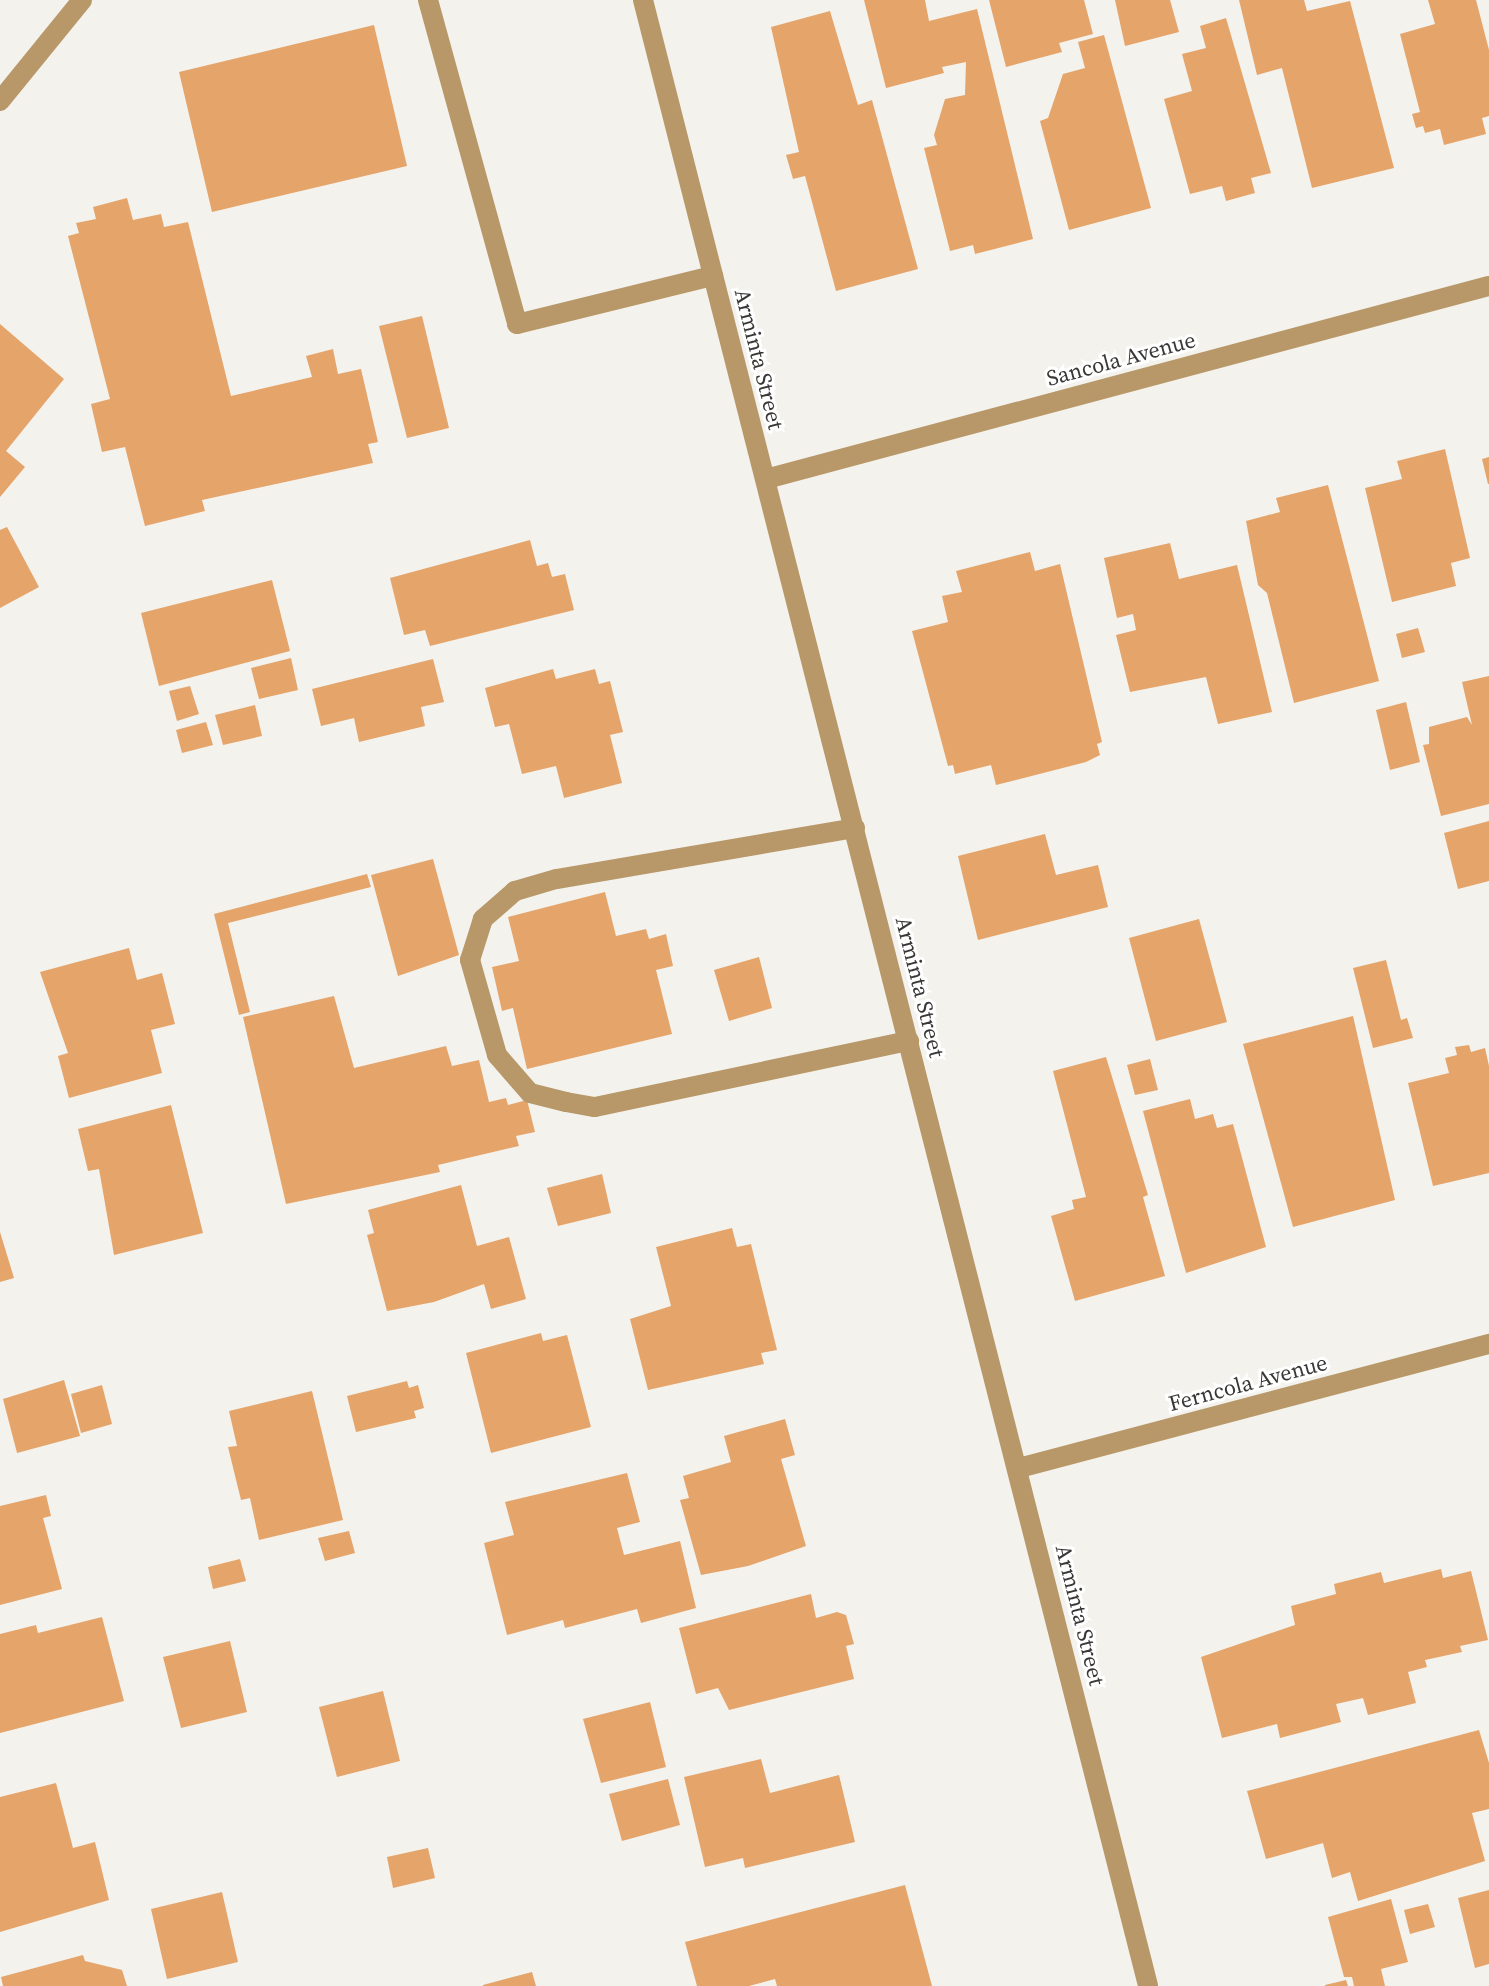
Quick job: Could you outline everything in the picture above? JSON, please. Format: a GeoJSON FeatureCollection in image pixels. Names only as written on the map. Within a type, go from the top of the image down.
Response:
{"type":"FeatureCollection","features":[{"type":"Feature","properties":{"kind":"street"},"geometry":{"type":"LineString","coordinates":[[0,101],[82,0]]}},
{"type":"Feature","properties":{"kind":"street"},"geometry":{"type":"LineString","coordinates":[[428,0],[517,324],[713,276]]}},
{"type":"Feature","properties":{"kind":"street","name":"Arminta Street"},"geometry":{"type":"LineString","coordinates":[[643,0],[1019,1468],[1148,1986]]}},
{"type":"Feature","properties":{"kind":"street","name":"Sancola Avenue"},"geometry":{"type":"LineString","coordinates":[[766,479],[1489,286]]}},
{"type":"Feature","properties":{"kind":"street"},"geometry":{"type":"LineString","coordinates":[[855,828],[556,879],[515,891],[483,919],[470,960],[497,1055],[530,1093],[566,1102],[595,1107],[909,1041]]}},
{"type":"Feature","properties":{"kind":"street","name":"Ferncola Avenue"},"geometry":{"type":"LineString","coordinates":[[1019,1468],[1489,1344]]}},
{"type":"Feature","properties":{"kind":"building"},"geometry":{"type":"Polygon","coordinates":[[[864,0],[925,0],[929,21],[977,9],[1033,239],[975,254],[973,245],[950,251],[924,148],[937,145],[934,135],[945,99],[965,95],[966,62],[942,67],[944,73],[886,88],[864,0]]]}},
{"type":"Feature","properties":{"kind":"building"},"geometry":{"type":"Polygon","coordinates":[[[989,0],[1084,0],[1093,34],[1059,43],[1062,52],[1006,67],[989,0]]]}},
{"type":"Feature","properties":{"kind":"building"},"geometry":{"type":"Polygon","coordinates":[[[1115,0],[1170,0],[1179,32],[1125,46],[1115,0]]]}},
{"type":"Feature","properties":{"kind":"building"},"geometry":{"type":"Polygon","coordinates":[[[1239,0],[1304,0],[1307,11],[1350,1],[1394,168],[1312,188],[1282,68],[1257,75],[1239,0]]]}},
{"type":"Feature","properties":{"kind":"building"},"geometry":{"type":"Polygon","coordinates":[[[1428,0],[1476,0],[1489,50],[1489,116],[1482,118],[1486,134],[1444,145],[1440,129],[1425,133],[1423,126],[1416,128],[1412,114],[1420,112],[1400,34],[1435,24],[1428,0]]]}},
{"type":"Feature","properties":{"kind":"building"},"geometry":{"type":"Polygon","coordinates":[[[830,11],[858,105],[872,100],[918,269],[836,291],[805,176],[793,179],[786,155],[799,152],[771,27],[830,11]]]}},
{"type":"Feature","properties":{"kind":"building"},"geometry":{"type":"Polygon","coordinates":[[[1226,18],[1271,173],[1251,178],[1255,193],[1226,201],[1222,186],[1190,194],[1164,99],[1192,91],[1182,54],[1206,48],[1200,26],[1226,18]]]}},
{"type":"Feature","properties":{"kind":"building"},"geometry":{"type":"Polygon","coordinates":[[[374,25],[407,166],[212,212],[179,72],[374,25]]]}},
{"type":"Feature","properties":{"kind":"building"},"geometry":{"type":"Polygon","coordinates":[[[1104,35],[1151,208],[1069,230],[1040,121],[1048,118],[1063,74],[1085,68],[1078,42],[1104,35]]]}},
{"type":"Feature","properties":{"kind":"building"},"geometry":{"type":"Polygon","coordinates":[[[127,198],[133,220],[161,214],[164,227],[188,222],[231,396],[312,377],[306,356],[333,349],[338,374],[361,369],[378,442],[368,444],[373,463],[202,500],[205,511],[145,526],[125,447],[102,452],[91,404],[110,399],[68,236],[79,233],[76,223],[96,219],[93,207],[127,198]]]}},
{"type":"Feature","properties":{"kind":"building"},"geometry":{"type":"Polygon","coordinates":[[[422,316],[449,428],[407,438],[379,326],[422,316]]]}},
{"type":"Feature","properties":{"kind":"building"},"geometry":{"type":"Polygon","coordinates":[[[0,324],[64,379],[6,451],[25,467],[0,497],[0,324]]]}},
{"type":"Feature","properties":{"kind":"building"},"geometry":{"type":"Polygon","coordinates":[[[1445,449],[1470,558],[1451,563],[1456,586],[1392,602],[1365,488],[1402,479],[1397,461],[1445,449]]]}},
{"type":"Feature","properties":{"kind":"building"},"geometry":{"type":"Polygon","coordinates":[[[1489,457],[1489,484],[1488,484],[1482,459],[1489,457]]]}},
{"type":"Feature","properties":{"kind":"building"},"geometry":{"type":"Polygon","coordinates":[[[1328,485],[1379,681],[1294,703],[1267,593],[1258,585],[1246,521],[1280,512],[1276,498],[1328,485]]]}},
{"type":"Feature","properties":{"kind":"building"},"geometry":{"type":"Polygon","coordinates":[[[7,527],[39,587],[0,608],[0,530],[7,527]]]}},
{"type":"Feature","properties":{"kind":"building"},"geometry":{"type":"Polygon","coordinates":[[[530,540],[537,566],[548,563],[552,577],[565,574],[574,610],[430,646],[425,630],[404,635],[390,578],[530,540]]]}},
{"type":"Feature","properties":{"kind":"building"},"geometry":{"type":"Polygon","coordinates":[[[1170,543],[1179,579],[1237,565],[1272,712],[1218,724],[1206,677],[1130,692],[1116,635],[1136,630],[1133,614],[1117,618],[1104,558],[1170,543]]]}},
{"type":"Feature","properties":{"kind":"building"},"geometry":{"type":"Polygon","coordinates":[[[1030,552],[1035,571],[1060,564],[1102,742],[1097,744],[1100,755],[1086,762],[996,785],[991,765],[955,774],[953,765],[948,766],[912,631],[948,622],[942,596],[962,592],[956,571],[1030,552]]]}},
{"type":"Feature","properties":{"kind":"building"},"geometry":{"type":"Polygon","coordinates":[[[272,580],[290,651],[159,686],[141,613],[272,580]]]}},
{"type":"Feature","properties":{"kind":"building"},"geometry":{"type":"Polygon","coordinates":[[[1418,628],[1425,652],[1402,658],[1396,634],[1418,628]]]}},
{"type":"Feature","properties":{"kind":"building"},"geometry":{"type":"Polygon","coordinates":[[[291,658],[298,690],[259,699],[251,668],[291,658]]]}},
{"type":"Feature","properties":{"kind":"building"},"geometry":{"type":"Polygon","coordinates":[[[433,659],[444,702],[421,707],[425,726],[359,742],[354,718],[321,726],[312,689],[433,659]]]}},
{"type":"Feature","properties":{"kind":"building"},"geometry":{"type":"Polygon","coordinates":[[[553,669],[556,679],[595,669],[599,684],[610,681],[623,732],[610,735],[622,783],[564,798],[556,766],[522,774],[509,724],[495,727],[485,688],[553,669]]]}},
{"type":"Feature","properties":{"kind":"building"},"geometry":{"type":"Polygon","coordinates":[[[1489,676],[1489,804],[1441,816],[1423,745],[1429,744],[1429,727],[1467,717],[1472,725],[1462,682],[1489,676]]]}},
{"type":"Feature","properties":{"kind":"building"},"geometry":{"type":"Polygon","coordinates":[[[190,686],[199,714],[177,721],[169,691],[190,686]]]}},
{"type":"Feature","properties":{"kind":"building"},"geometry":{"type":"Polygon","coordinates":[[[1406,702],[1420,762],[1390,770],[1376,710],[1406,702]]]}},
{"type":"Feature","properties":{"kind":"building"},"geometry":{"type":"Polygon","coordinates":[[[255,705],[262,736],[223,745],[215,715],[255,705]]]}},
{"type":"Feature","properties":{"kind":"building"},"geometry":{"type":"Polygon","coordinates":[[[206,722],[213,745],[182,753],[176,730],[206,722]]]}},
{"type":"Feature","properties":{"kind":"building"},"geometry":{"type":"Polygon","coordinates":[[[1489,821],[1489,881],[1458,889],[1444,833],[1489,821]]]}},
{"type":"Feature","properties":{"kind":"building"},"geometry":{"type":"Polygon","coordinates":[[[1045,834],[1056,875],[1098,865],[1108,907],[978,940],[958,856],[1045,834]]]}},
{"type":"Feature","properties":{"kind":"building"},"geometry":{"type":"Polygon","coordinates":[[[433,859],[459,955],[398,976],[371,875],[433,859]]]}},
{"type":"Feature","properties":{"kind":"building"},"geometry":{"type":"Polygon","coordinates":[[[367,874],[371,887],[228,923],[250,1012],[239,1015],[214,914],[367,874]]]}},
{"type":"Feature","properties":{"kind":"building"},"geometry":{"type":"Polygon","coordinates":[[[605,892],[616,936],[646,929],[649,939],[666,934],[673,966],[656,970],[672,1034],[527,1069],[513,1008],[502,1011],[492,967],[519,961],[508,917],[605,892]]]}},
{"type":"Feature","properties":{"kind":"building"},"geometry":{"type":"Polygon","coordinates":[[[1199,919],[1227,1022],[1156,1041],[1129,938],[1199,919]]]}},
{"type":"Feature","properties":{"kind":"building"},"geometry":{"type":"Polygon","coordinates":[[[129,948],[137,980],[162,973],[175,1024],[151,1030],[162,1073],[69,1098],[58,1056],[68,1053],[40,972],[129,948]]]}},
{"type":"Feature","properties":{"kind":"building"},"geometry":{"type":"Polygon","coordinates":[[[759,957],[772,1008],[729,1021],[714,970],[759,957]]]}},
{"type":"Feature","properties":{"kind":"building"},"geometry":{"type":"Polygon","coordinates":[[[1386,960],[1401,1020],[1407,1018],[1413,1038],[1373,1048],[1353,968],[1386,960]]]}},
{"type":"Feature","properties":{"kind":"building"},"geometry":{"type":"Polygon","coordinates":[[[334,996],[354,1068],[446,1046],[452,1066],[479,1060],[489,1102],[506,1098],[508,1105],[527,1100],[535,1132],[516,1136],[519,1146],[438,1165],[440,1172],[286,1204],[243,1017],[334,996]]]}},
{"type":"Feature","properties":{"kind":"building"},"geometry":{"type":"Polygon","coordinates":[[[1353,1016],[1395,1200],[1293,1227],[1243,1044],[1353,1016]]]}},
{"type":"Feature","properties":{"kind":"building"},"geometry":{"type":"Polygon","coordinates":[[[1469,1045],[1471,1052],[1485,1048],[1489,1066],[1489,1173],[1433,1186],[1408,1083],[1449,1073],[1445,1058],[1457,1055],[1455,1047],[1469,1045]]]}},
{"type":"Feature","properties":{"kind":"building"},"geometry":{"type":"Polygon","coordinates":[[[1106,1057],[1148,1195],[1143,1197],[1165,1276],[1075,1301],[1051,1216],[1074,1209],[1072,1200],[1086,1197],[1053,1071],[1106,1057]]]}},
{"type":"Feature","properties":{"kind":"building"},"geometry":{"type":"Polygon","coordinates":[[[1150,1059],[1158,1090],[1135,1095],[1127,1065],[1150,1059]]]}},
{"type":"Feature","properties":{"kind":"building"},"geometry":{"type":"Polygon","coordinates":[[[1190,1099],[1195,1119],[1213,1114],[1217,1128],[1233,1124],[1266,1247],[1186,1273],[1143,1111],[1190,1099]]]}},
{"type":"Feature","properties":{"kind":"building"},"geometry":{"type":"Polygon","coordinates":[[[171,1105],[203,1233],[114,1255],[99,1169],[88,1171],[78,1129],[171,1105]]]}},
{"type":"Feature","properties":{"kind":"building"},"geometry":{"type":"Polygon","coordinates":[[[602,1174],[611,1213],[558,1226],[547,1188],[602,1174]]]}},
{"type":"Feature","properties":{"kind":"building"},"geometry":{"type":"Polygon","coordinates":[[[461,1185],[477,1246],[509,1237],[526,1299],[491,1309],[484,1284],[434,1302],[387,1311],[367,1235],[374,1233],[368,1210],[461,1185]]]}},
{"type":"Feature","properties":{"kind":"building"},"geometry":{"type":"Polygon","coordinates":[[[732,1228],[737,1247],[751,1244],[777,1350],[761,1353],[764,1364],[648,1390],[630,1319],[671,1306],[656,1247],[732,1228]]]}},
{"type":"Feature","properties":{"kind":"building"},"geometry":{"type":"Polygon","coordinates":[[[0,1232],[14,1278],[0,1282],[0,1232]]]}},
{"type":"Feature","properties":{"kind":"building"},"geometry":{"type":"Polygon","coordinates":[[[541,1333],[543,1341],[567,1335],[591,1427],[491,1453],[466,1353],[541,1333]]]}},
{"type":"Feature","properties":{"kind":"building"},"geometry":{"type":"Polygon","coordinates":[[[64,1380],[80,1436],[17,1453],[3,1399],[64,1380]]]}},
{"type":"Feature","properties":{"kind":"building"},"geometry":{"type":"Polygon","coordinates":[[[407,1381],[409,1388],[418,1385],[424,1408],[414,1411],[416,1418],[356,1432],[347,1396],[407,1381]]]}},
{"type":"Feature","properties":{"kind":"building"},"geometry":{"type":"Polygon","coordinates":[[[102,1385],[112,1424],[81,1433],[71,1394],[102,1385]]]}},
{"type":"Feature","properties":{"kind":"building"},"geometry":{"type":"Polygon","coordinates":[[[312,1391],[343,1520],[259,1540],[250,1498],[241,1500],[228,1447],[237,1446],[229,1411],[312,1391]]]}},
{"type":"Feature","properties":{"kind":"building"},"geometry":{"type":"Polygon","coordinates":[[[785,1419],[795,1455],[781,1459],[806,1546],[748,1566],[701,1575],[680,1500],[689,1498],[683,1476],[731,1462],[724,1436],[785,1419]]]}},
{"type":"Feature","properties":{"kind":"building"},"geometry":{"type":"Polygon","coordinates":[[[627,1473],[640,1522],[617,1528],[624,1555],[680,1541],[696,1608],[641,1623],[637,1609],[565,1628],[563,1620],[507,1635],[484,1543],[514,1535],[505,1502],[627,1473]]]}},
{"type":"Feature","properties":{"kind":"building"},"geometry":{"type":"Polygon","coordinates":[[[46,1495],[51,1516],[43,1518],[62,1589],[0,1605],[0,1506],[46,1495]]]}},
{"type":"Feature","properties":{"kind":"building"},"geometry":{"type":"Polygon","coordinates":[[[349,1531],[355,1553],[325,1561],[318,1538],[349,1531]]]}},
{"type":"Feature","properties":{"kind":"building"},"geometry":{"type":"Polygon","coordinates":[[[240,1559],[246,1581],[213,1589],[208,1567],[240,1559]]]}},
{"type":"Feature","properties":{"kind":"building"},"geometry":{"type":"Polygon","coordinates":[[[1441,1569],[1443,1578],[1471,1571],[1488,1640],[1460,1646],[1462,1652],[1425,1660],[1427,1667],[1408,1672],[1416,1703],[1368,1715],[1363,1698],[1336,1704],[1341,1722],[1280,1738],[1277,1724],[1222,1738],[1201,1657],[1295,1625],[1291,1606],[1336,1594],[1334,1584],[1381,1572],[1384,1583],[1441,1569]]]}},
{"type":"Feature","properties":{"kind":"building"},"geometry":{"type":"Polygon","coordinates":[[[811,1594],[816,1618],[837,1612],[846,1615],[854,1644],[846,1646],[854,1679],[729,1710],[718,1688],[696,1694],[679,1628],[811,1594]]]}},
{"type":"Feature","properties":{"kind":"building"},"geometry":{"type":"Polygon","coordinates":[[[102,1617],[124,1701],[0,1733],[0,1634],[36,1625],[38,1633],[102,1617]]]}},
{"type":"Feature","properties":{"kind":"building"},"geometry":{"type":"Polygon","coordinates":[[[230,1641],[247,1712],[181,1728],[163,1657],[230,1641]]]}},
{"type":"Feature","properties":{"kind":"building"},"geometry":{"type":"Polygon","coordinates":[[[383,1691],[400,1761],[337,1777],[319,1707],[383,1691]]]}},
{"type":"Feature","properties":{"kind":"building"},"geometry":{"type":"Polygon","coordinates":[[[650,1702],[666,1767],[601,1783],[583,1719],[650,1702]]]}},
{"type":"Feature","properties":{"kind":"building"},"geometry":{"type":"Polygon","coordinates":[[[1479,1730],[1489,1763],[1489,1809],[1472,1813],[1485,1861],[1358,1901],[1350,1872],[1332,1878],[1323,1843],[1266,1859],[1247,1791],[1479,1730]]]}},
{"type":"Feature","properties":{"kind":"building"},"geometry":{"type":"Polygon","coordinates":[[[761,1759],[770,1793],[839,1775],[855,1842],[745,1868],[743,1858],[705,1867],[684,1777],[761,1759]]]}},
{"type":"Feature","properties":{"kind":"building"},"geometry":{"type":"Polygon","coordinates":[[[668,1779],[680,1825],[622,1841],[609,1794],[668,1779]]]}},
{"type":"Feature","properties":{"kind":"building"},"geometry":{"type":"Polygon","coordinates":[[[56,1783],[73,1848],[95,1842],[109,1900],[0,1932],[0,1797],[56,1783]]]}},
{"type":"Feature","properties":{"kind":"building"},"geometry":{"type":"Polygon","coordinates":[[[428,1848],[435,1878],[393,1888],[387,1857],[428,1848]]]}},
{"type":"Feature","properties":{"kind":"building"},"geometry":{"type":"Polygon","coordinates":[[[905,1885],[932,1986],[777,1986],[775,1979],[749,1986],[697,1986],[685,1942],[905,1885]]]}},
{"type":"Feature","properties":{"kind":"building"},"geometry":{"type":"Polygon","coordinates":[[[1489,1890],[1489,1964],[1475,1968],[1458,1898],[1489,1890]]]}},
{"type":"Feature","properties":{"kind":"building"},"geometry":{"type":"Polygon","coordinates":[[[222,1892],[238,1962],[167,1979],[151,1909],[222,1892]]]}},
{"type":"Feature","properties":{"kind":"building"},"geometry":{"type":"Polygon","coordinates":[[[1391,1899],[1408,1962],[1381,1969],[1385,1986],[1354,1986],[1352,1977],[1344,1977],[1328,1917],[1391,1899]]]}},
{"type":"Feature","properties":{"kind":"building"},"geometry":{"type":"Polygon","coordinates":[[[1428,1904],[1435,1927],[1410,1934],[1404,1910],[1428,1904]]]}},
{"type":"Feature","properties":{"kind":"building"},"geometry":{"type":"Polygon","coordinates":[[[83,1955],[85,1961],[122,1970],[127,1986],[3,1986],[1,1977],[83,1955]]]}},
{"type":"Feature","properties":{"kind":"building"},"geometry":{"type":"Polygon","coordinates":[[[532,1972],[536,1986],[483,1986],[483,1985],[532,1972]]]}},
{"type":"Feature","properties":{"kind":"building"},"geometry":{"type":"Polygon","coordinates":[[[1346,1980],[1348,1986],[1325,1986],[1325,1985],[1346,1980]]]}}]}
